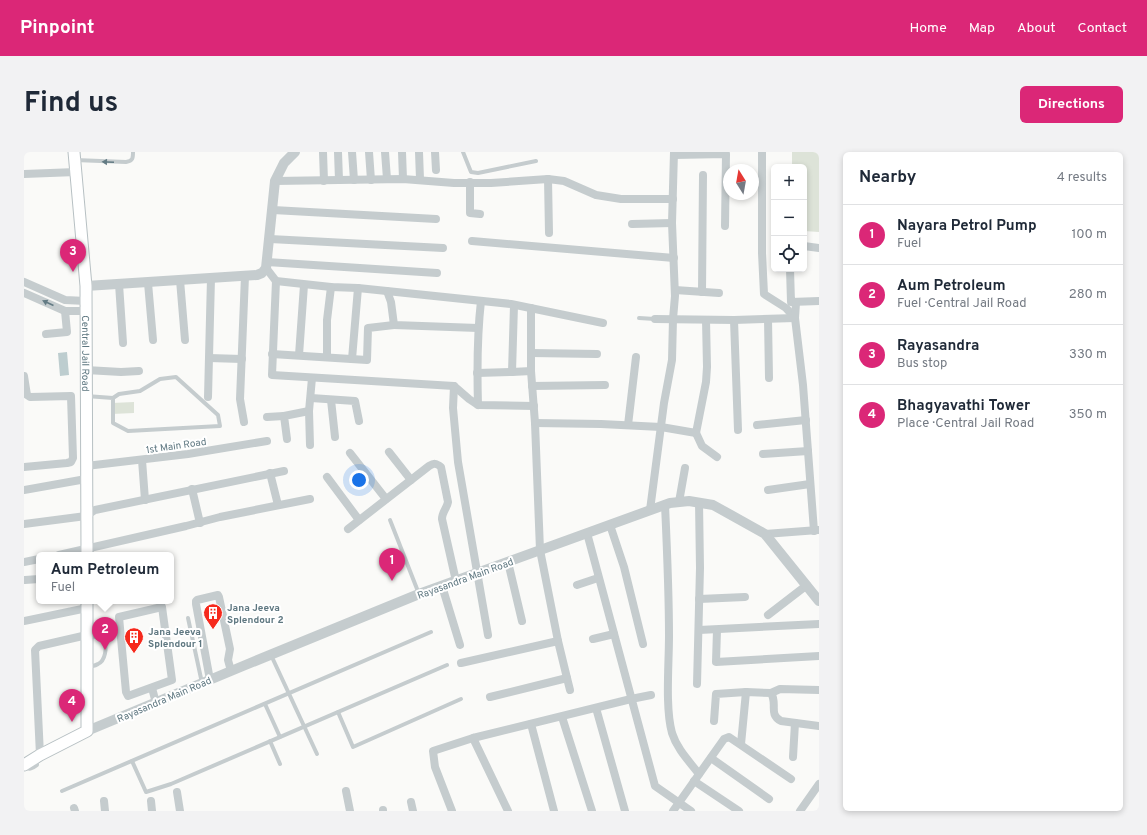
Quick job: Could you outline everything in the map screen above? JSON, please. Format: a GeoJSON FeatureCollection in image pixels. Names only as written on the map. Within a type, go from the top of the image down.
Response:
{"type":"FeatureCollection","features":[{"type":"Feature","properties":{"kind":"main road","name":"Central Jail Road"},"geometry":{"type":"LineString","coordinates":[[75,156],[86,286],[87,552]]}},
{"type":"Feature","properties":{"kind":"main road"},"geometry":{"type":"LineString","coordinates":[[24,766],[38,756],[87,731],[87,604]]}},
{"type":"Feature","properties":{"kind":"street"},"geometry":{"type":"LineString","coordinates":[[86,286],[246,276],[262,273],[267,265],[275,181],[284,163],[295,152]]}},
{"type":"Feature","properties":{"kind":"street"},"geometry":{"type":"LineString","coordinates":[[323,152],[324,180]]}},
{"type":"Feature","properties":{"kind":"street"},"geometry":{"type":"LineString","coordinates":[[338,152],[340,180]]}},
{"type":"Feature","properties":{"kind":"street"},"geometry":{"type":"LineString","coordinates":[[352,152],[354,180]]}},
{"type":"Feature","properties":{"kind":"street"},"geometry":{"type":"LineString","coordinates":[[368,152],[371,180]]}},
{"type":"Feature","properties":{"kind":"street"},"geometry":{"type":"LineString","coordinates":[[385,152],[387,179]]}},
{"type":"Feature","properties":{"kind":"street"},"geometry":{"type":"LineString","coordinates":[[402,152],[403,179]]}},
{"type":"Feature","properties":{"kind":"street"},"geometry":{"type":"LineString","coordinates":[[418,152],[420,180]]}},
{"type":"Feature","properties":{"kind":"street"},"geometry":{"type":"LineString","coordinates":[[435,152],[436,170]]}},
{"type":"Feature","properties":{"kind":"street"},"geometry":{"type":"LineString","coordinates":[[762,152],[762,253],[764,294],[786,308],[795,318]]}},
{"type":"Feature","properties":{"kind":"street"},"geometry":{"type":"LineString","coordinates":[[650,510],[672,360],[675,290],[672,223],[674,153],[726,154],[725,226]]}},
{"type":"Feature","properties":{"kind":"street"},"geometry":{"type":"LineString","coordinates":[[24,174],[76,172]]}},
{"type":"Feature","properties":{"kind":"street"},"geometry":{"type":"LineString","coordinates":[[702,292],[703,175]]}},
{"type":"Feature","properties":{"kind":"street"},"geometry":{"type":"LineString","coordinates":[[275,181],[403,179],[454,183],[517,182],[535,179],[548,179],[564,180],[587,191],[621,199],[673,199]]}},
{"type":"Feature","properties":{"kind":"street"},"geometry":{"type":"LineString","coordinates":[[548,179],[549,233]]}},
{"type":"Feature","properties":{"kind":"street"},"geometry":{"type":"LineString","coordinates":[[470,182],[470,213],[480,214]]}},
{"type":"Feature","properties":{"kind":"street"},"geometry":{"type":"LineString","coordinates":[[273,210],[436,219]]}},
{"type":"Feature","properties":{"kind":"street"},"geometry":{"type":"LineString","coordinates":[[632,224],[672,223]]}},
{"type":"Feature","properties":{"kind":"street"},"geometry":{"type":"LineString","coordinates":[[270,239],[443,248]]}},
{"type":"Feature","properties":{"kind":"street"},"geometry":{"type":"LineString","coordinates":[[472,241],[674,258]]}},
{"type":"Feature","properties":{"kind":"street"},"geometry":{"type":"LineString","coordinates":[[807,246],[819,248]]}},
{"type":"Feature","properties":{"kind":"street"},"geometry":{"type":"LineString","coordinates":[[267,265],[437,273]]}},
{"type":"Feature","properties":{"kind":"street"},"geometry":{"type":"LineString","coordinates":[[267,265],[276,281],[272,375],[454,386],[478,405],[534,406]]}},
{"type":"Feature","properties":{"kind":"street"},"geometry":{"type":"LineString","coordinates":[[790,272],[791,302],[819,301]]}},
{"type":"Feature","properties":{"kind":"street"},"geometry":{"type":"LineString","coordinates":[[244,422],[240,399],[246,276]]}},
{"type":"Feature","properties":{"kind":"street"},"geometry":{"type":"LineString","coordinates":[[208,396],[211,278]]}},
{"type":"Feature","properties":{"kind":"street"},"geometry":{"type":"LineString","coordinates":[[180,280],[184,340]]}},
{"type":"Feature","properties":{"kind":"street"},"geometry":{"type":"LineString","coordinates":[[276,281],[304,285],[358,288],[514,305],[603,323]]}},
{"type":"Feature","properties":{"kind":"street"},"geometry":{"type":"LineString","coordinates":[[24,282],[65,300],[86,306]]}},
{"type":"Feature","properties":{"kind":"street"},"geometry":{"type":"LineString","coordinates":[[148,282],[153,340]]}},
{"type":"Feature","properties":{"kind":"street"},"geometry":{"type":"LineString","coordinates":[[119,284],[124,344]]}},
{"type":"Feature","properties":{"kind":"street"},"geometry":{"type":"LineString","coordinates":[[299,355],[304,285]]}},
{"type":"Feature","properties":{"kind":"street"},"geometry":{"type":"LineString","coordinates":[[327,357],[327,320],[331,287]]}},
{"type":"Feature","properties":{"kind":"street"},"geometry":{"type":"LineString","coordinates":[[352,359],[358,288]]}},
{"type":"Feature","properties":{"kind":"street"},"geometry":{"type":"LineString","coordinates":[[675,290],[719,293]]}},
{"type":"Feature","properties":{"kind":"street"},"geometry":{"type":"LineString","coordinates":[[387,291],[391,302],[394,325]]}},
{"type":"Feature","properties":{"kind":"street"},"geometry":{"type":"LineString","coordinates":[[24,293],[65,311],[86,306]]}},
{"type":"Feature","properties":{"kind":"street"},"geometry":{"type":"LineString","coordinates":[[478,405],[478,328],[481,301]]}},
{"type":"Feature","properties":{"kind":"street"},"geometry":{"type":"LineString","coordinates":[[765,534],[816,530],[810,484],[803,386],[795,318],[796,303]]}},
{"type":"Feature","properties":{"kind":"street"},"geometry":{"type":"LineString","coordinates":[[512,372],[514,305]]}},
{"type":"Feature","properties":{"kind":"street"},"geometry":{"type":"LineString","coordinates":[[531,308],[531,371],[535,423],[540,550],[558,641],[570,690]]}},
{"type":"Feature","properties":{"kind":"street"},"geometry":{"type":"LineString","coordinates":[[46,334],[67,332],[65,311]]}},
{"type":"Feature","properties":{"kind":"street"},"geometry":{"type":"LineString","coordinates":[[654,319],[734,320],[795,318]]}},
{"type":"Feature","properties":{"kind":"street"},"geometry":{"type":"LineString","coordinates":[[768,319],[769,378]]}},
{"type":"Feature","properties":{"kind":"street"},"geometry":{"type":"LineString","coordinates":[[706,320],[706,382],[696,433],[702,446],[717,457]]}},
{"type":"Feature","properties":{"kind":"street"},"geometry":{"type":"LineString","coordinates":[[734,320],[738,430]]}},
{"type":"Feature","properties":{"kind":"street"},"geometry":{"type":"LineString","coordinates":[[272,354],[367,360],[368,328],[394,325],[478,328]]}},
{"type":"Feature","properties":{"kind":"street"},"geometry":{"type":"LineString","coordinates":[[531,353],[597,354]]}},
{"type":"Feature","properties":{"kind":"street"},"geometry":{"type":"LineString","coordinates":[[628,425],[636,357]]}},
{"type":"Feature","properties":{"kind":"street"},"geometry":{"type":"LineString","coordinates":[[209,358],[242,359]]}},
{"type":"Feature","properties":{"kind":"street"},"geometry":{"type":"LineString","coordinates":[[86,370],[121,372],[139,371]]}},
{"type":"Feature","properties":{"kind":"street"},"geometry":{"type":"LineString","coordinates":[[477,373],[531,371]]}},
{"type":"Feature","properties":{"kind":"street"},"geometry":{"type":"LineString","coordinates":[[24,376],[27,395],[30,397],[71,396],[74,458],[71,462],[67,463],[24,467]]}},
{"type":"Feature","properties":{"kind":"street"},"geometry":{"type":"LineString","coordinates":[[310,446],[309,411],[312,378]]}},
{"type":"Feature","properties":{"kind":"street"},"geometry":{"type":"LineString","coordinates":[[532,386],[605,385]]}},
{"type":"Feature","properties":{"kind":"street"},"geometry":{"type":"LineString","coordinates":[[454,386],[453,408],[458,462],[488,634]]}},
{"type":"Feature","properties":{"kind":"street"},"geometry":{"type":"LineString","coordinates":[[311,398],[355,401],[359,421]]}},
{"type":"Feature","properties":{"kind":"street"},"geometry":{"type":"LineString","coordinates":[[331,400],[335,437]]}},
{"type":"Feature","properties":{"kind":"street"},"geometry":{"type":"LineString","coordinates":[[267,418],[309,411]]}},
{"type":"Feature","properties":{"kind":"street"},"geometry":{"type":"LineString","coordinates":[[284,416],[287,439]]}},
{"type":"Feature","properties":{"kind":"street"},"geometry":{"type":"LineString","coordinates":[[757,425],[806,420]]}},
{"type":"Feature","properties":{"kind":"street"},"geometry":{"type":"LineString","coordinates":[[535,423],[661,427],[696,433]]}},
{"type":"Feature","properties":{"kind":"street","name":"1st Main Road"},"geometry":{"type":"LineString","coordinates":[[86,466],[188,454],[267,441]]}},
{"type":"Feature","properties":{"kind":"street"},"geometry":{"type":"LineString","coordinates":[[763,454],[808,450]]}},
{"type":"Feature","properties":{"kind":"street"},"geometry":{"type":"LineString","coordinates":[[389,452],[411,480]]}},
{"type":"Feature","properties":{"kind":"street"},"geometry":{"type":"LineString","coordinates":[[350,454],[386,499]]}},
{"type":"Feature","properties":{"kind":"street"},"geometry":{"type":"LineString","coordinates":[[142,460],[145,500]]}},
{"type":"Feature","properties":{"kind":"street"},"geometry":{"type":"LineString","coordinates":[[348,529],[411,480],[433,464],[437,464],[441,467],[448,502],[448,505],[442,514],[442,519],[456,581]]}},
{"type":"Feature","properties":{"kind":"street"},"geometry":{"type":"LineString","coordinates":[[678,502],[685,468]]}},
{"type":"Feature","properties":{"kind":"street"},"geometry":{"type":"LineString","coordinates":[[24,524],[86,516],[95,510],[284,470]]}},
{"type":"Feature","properties":{"kind":"street"},"geometry":{"type":"LineString","coordinates":[[270,473],[278,505]]}},
{"type":"Feature","properties":{"kind":"street"},"geometry":{"type":"LineString","coordinates":[[327,477],[360,520]]}},
{"type":"Feature","properties":{"kind":"street"},"geometry":{"type":"LineString","coordinates":[[24,490],[86,479]]}},
{"type":"Feature","properties":{"kind":"street"},"geometry":{"type":"LineString","coordinates":[[768,490],[810,484]]}},
{"type":"Feature","properties":{"kind":"street"},"geometry":{"type":"LineString","coordinates":[[192,489],[200,523]]}},
{"type":"Feature","properties":{"kind":"street"},"geometry":{"type":"LineString","coordinates":[[87,552],[98,546],[200,523],[220,517],[310,498]]}},
{"type":"Feature","properties":{"kind":"street","name":"Rayasandra Main Road"},"geometry":{"type":"LineString","coordinates":[[87,731],[419,594],[650,510],[678,502],[699,502],[713,506],[765,534],[819,601]]}},
{"type":"Feature","properties":{"kind":"street"},"geometry":{"type":"LineString","coordinates":[[697,684],[700,568],[699,502]]}},
{"type":"Feature","properties":{"kind":"street"},"geometry":{"type":"LineString","coordinates":[[665,505],[669,612],[669,708],[672,732],[675,742],[680,750],[700,774]]}},
{"type":"Feature","properties":{"kind":"street"},"geometry":{"type":"LineString","coordinates":[[610,525],[624,567],[643,644]]}},
{"type":"Feature","properties":{"kind":"street"},"geometry":{"type":"LineString","coordinates":[[587,533],[655,786],[691,811]]}},
{"type":"Feature","properties":{"kind":"street"},"geometry":{"type":"LineString","coordinates":[[24,562],[36,560]]}},
{"type":"Feature","properties":{"kind":"street"},"geometry":{"type":"LineString","coordinates":[[508,562],[522,621]]}},
{"type":"Feature","properties":{"kind":"street"},"geometry":{"type":"LineString","coordinates":[[578,585],[598,578]]}},
{"type":"Feature","properties":{"kind":"street"},"geometry":{"type":"LineString","coordinates":[[25,580],[36,579]]}},
{"type":"Feature","properties":{"kind":"street"},"geometry":{"type":"LineString","coordinates":[[768,614],[806,585]]}},
{"type":"Feature","properties":{"kind":"street"},"geometry":{"type":"LineString","coordinates":[[442,586],[460,645]]}},
{"type":"Feature","properties":{"kind":"street"},"geometry":{"type":"LineString","coordinates":[[206,682],[196,604],[197,600],[218,595],[219,597],[230,649],[228,660],[231,671]]}},
{"type":"Feature","properties":{"kind":"street"},"geometry":{"type":"LineString","coordinates":[[699,599],[745,597]]}},
{"type":"Feature","properties":{"kind":"street"},"geometry":{"type":"LineString","coordinates":[[24,621],[87,604]]}},
{"type":"Feature","properties":{"kind":"street"},"geometry":{"type":"LineString","coordinates":[[162,608],[172,680],[152,688],[128,696],[127,694],[119,617],[162,608]]}},
{"type":"Feature","properties":{"kind":"street"},"geometry":{"type":"LineString","coordinates":[[699,630],[819,624]]}},
{"type":"Feature","properties":{"kind":"street"},"geometry":{"type":"LineString","coordinates":[[717,630],[716,662],[819,656]]}},
{"type":"Feature","properties":{"kind":"street"},"geometry":{"type":"LineString","coordinates":[[593,639],[614,634]]}},
{"type":"Feature","properties":{"kind":"street"},"geometry":{"type":"LineString","coordinates":[[38,756],[35,650],[39,646],[87,635]]}},
{"type":"Feature","properties":{"kind":"street"},"geometry":{"type":"LineString","coordinates":[[461,663],[558,641]]}},
{"type":"Feature","properties":{"kind":"street"},"geometry":{"type":"LineString","coordinates":[[490,697],[566,678]]}},
{"type":"Feature","properties":{"kind":"street"},"geometry":{"type":"LineString","coordinates":[[152,688],[156,703]]}},
{"type":"Feature","properties":{"kind":"street"},"geometry":{"type":"LineString","coordinates":[[714,721],[716,694],[746,692],[771,693],[780,689],[819,690]]}},
{"type":"Feature","properties":{"kind":"street"},"geometry":{"type":"LineString","coordinates":[[741,744],[746,692]]}},
{"type":"Feature","properties":{"kind":"street"},"geometry":{"type":"LineString","coordinates":[[771,693],[774,697],[774,715],[776,719],[781,722],[819,726]]}},
{"type":"Feature","properties":{"kind":"street"},"geometry":{"type":"LineString","coordinates":[[452,811],[435,767],[433,751],[473,738],[651,695]]}},
{"type":"Feature","properties":{"kind":"street"},"geometry":{"type":"LineString","coordinates":[[596,708],[625,811]]}},
{"type":"Feature","properties":{"kind":"street"},"geometry":{"type":"LineString","coordinates":[[562,717],[592,811]]}},
{"type":"Feature","properties":{"kind":"street"},"geometry":{"type":"LineString","coordinates":[[793,757],[795,723]]}},
{"type":"Feature","properties":{"kind":"street"},"geometry":{"type":"LineString","coordinates":[[531,724],[554,811]]}},
{"type":"Feature","properties":{"kind":"street"},"geometry":{"type":"LineString","coordinates":[[672,811],[724,739],[729,737],[791,779]]}},
{"type":"Feature","properties":{"kind":"street"},"geometry":{"type":"LineString","coordinates":[[473,738],[508,811]]}},
{"type":"Feature","properties":{"kind":"street"},"geometry":{"type":"LineString","coordinates":[[711,758],[768,799]]}},
{"type":"Feature","properties":{"kind":"street"},"geometry":{"type":"LineString","coordinates":[[694,781],[739,811]]}},
{"type":"Feature","properties":{"kind":"street"},"geometry":{"type":"LineString","coordinates":[[800,811],[819,784]]}},
{"type":"Feature","properties":{"kind":"street"},"geometry":{"type":"LineString","coordinates":[[346,790],[350,811]]}},
{"type":"Feature","properties":{"kind":"street"},"geometry":{"type":"LineString","coordinates":[[177,792],[180,811]]}},
{"type":"Feature","properties":{"kind":"street"},"geometry":{"type":"LineString","coordinates":[[104,801],[105,811]]}},
{"type":"Feature","properties":{"kind":"street"},"geometry":{"type":"LineString","coordinates":[[151,801],[152,811]]}},
{"type":"Feature","properties":{"kind":"street"},"geometry":{"type":"LineString","coordinates":[[411,802],[413,811]]}},
{"type":"Feature","properties":{"kind":"lane"},"geometry":{"type":"LineString","coordinates":[[75,156],[130,162],[132,160],[133,152]]}},
{"type":"Feature","properties":{"kind":"lane"},"geometry":{"type":"LineString","coordinates":[[463,152],[471,172],[478,174],[536,161]]}},
{"type":"Feature","properties":{"kind":"lane"},"geometry":{"type":"LineString","coordinates":[[639,318],[654,319]]}},
{"type":"Feature","properties":{"kind":"lane"},"geometry":{"type":"LineString","coordinates":[[86,396],[113,398],[119,394],[140,391],[160,379],[176,377],[218,415],[220,426],[128,431],[113,423],[113,398]]}},
{"type":"Feature","properties":{"kind":"lane"},"geometry":{"type":"LineString","coordinates":[[390,520],[419,594]]}},
{"type":"Feature","properties":{"kind":"lane"},"geometry":{"type":"LineString","coordinates":[[188,618],[206,682]]}},
{"type":"Feature","properties":{"kind":"lane"},"geometry":{"type":"LineString","coordinates":[[62,792],[431,632]]}},
{"type":"Feature","properties":{"kind":"lane"},"geometry":{"type":"LineString","coordinates":[[87,635],[103,641],[105,652],[105,657],[99,664],[87,667]]}},
{"type":"Feature","properties":{"kind":"lane"},"geometry":{"type":"LineString","coordinates":[[272,654],[317,754]]}},
{"type":"Feature","properties":{"kind":"lane"},"geometry":{"type":"LineString","coordinates":[[132,761],[146,792],[171,784],[447,665]]}},
{"type":"Feature","properties":{"kind":"lane"},"geometry":{"type":"LineString","coordinates":[[338,712],[353,747],[461,699]]}},
{"type":"Feature","properties":{"kind":"lane"},"geometry":{"type":"LineString","coordinates":[[265,704],[280,737]]}},
{"type":"Feature","properties":{"kind":"lane"},"geometry":{"type":"LineString","coordinates":[[270,741],[280,764]]}},
{"type":"Feature","properties":{"kind":"shaded area"},"geometry":{"type":"Polygon","coordinates":[[[792,152],[819,152],[819,232],[807,231],[807,164],[792,164],[792,152]]]}},
{"type":"Feature","properties":{"kind":"shaded area"},"geometry":{"type":"Polygon","coordinates":[[[67,352],[69,375],[60,376],[58,353],[67,352]]]}},
{"type":"Feature","properties":{"kind":"shaded area"},"geometry":{"type":"Polygon","coordinates":[[[134,402],[134,413],[112,414],[112,403],[134,402]]]}},
{"type":"Feature","properties":{"kind":"place","name":"Rayasandra"},"geometry":{"type":"Point","coordinates":[73,272]}},
{"type":"Feature","properties":{"kind":"place","name":"Nayara Petrol Pump"},"geometry":{"type":"Point","coordinates":[392,581]}},
{"type":"Feature","properties":{"kind":"place","name":"Jana Jeeva Splendour 2"},"geometry":{"type":"Point","coordinates":[213,630]}},
{"type":"Feature","properties":{"kind":"place","name":"Aum Petroleum"},"geometry":{"type":"Point","coordinates":[105,650]}},
{"type":"Feature","properties":{"kind":"place","name":"Jana Jeeva Splendour 1"},"geometry":{"type":"Point","coordinates":[134,654]}},
{"type":"Feature","properties":{"kind":"place","name":"Bhagyavathi Tower"},"geometry":{"type":"Point","coordinates":[72,722]}}]}
